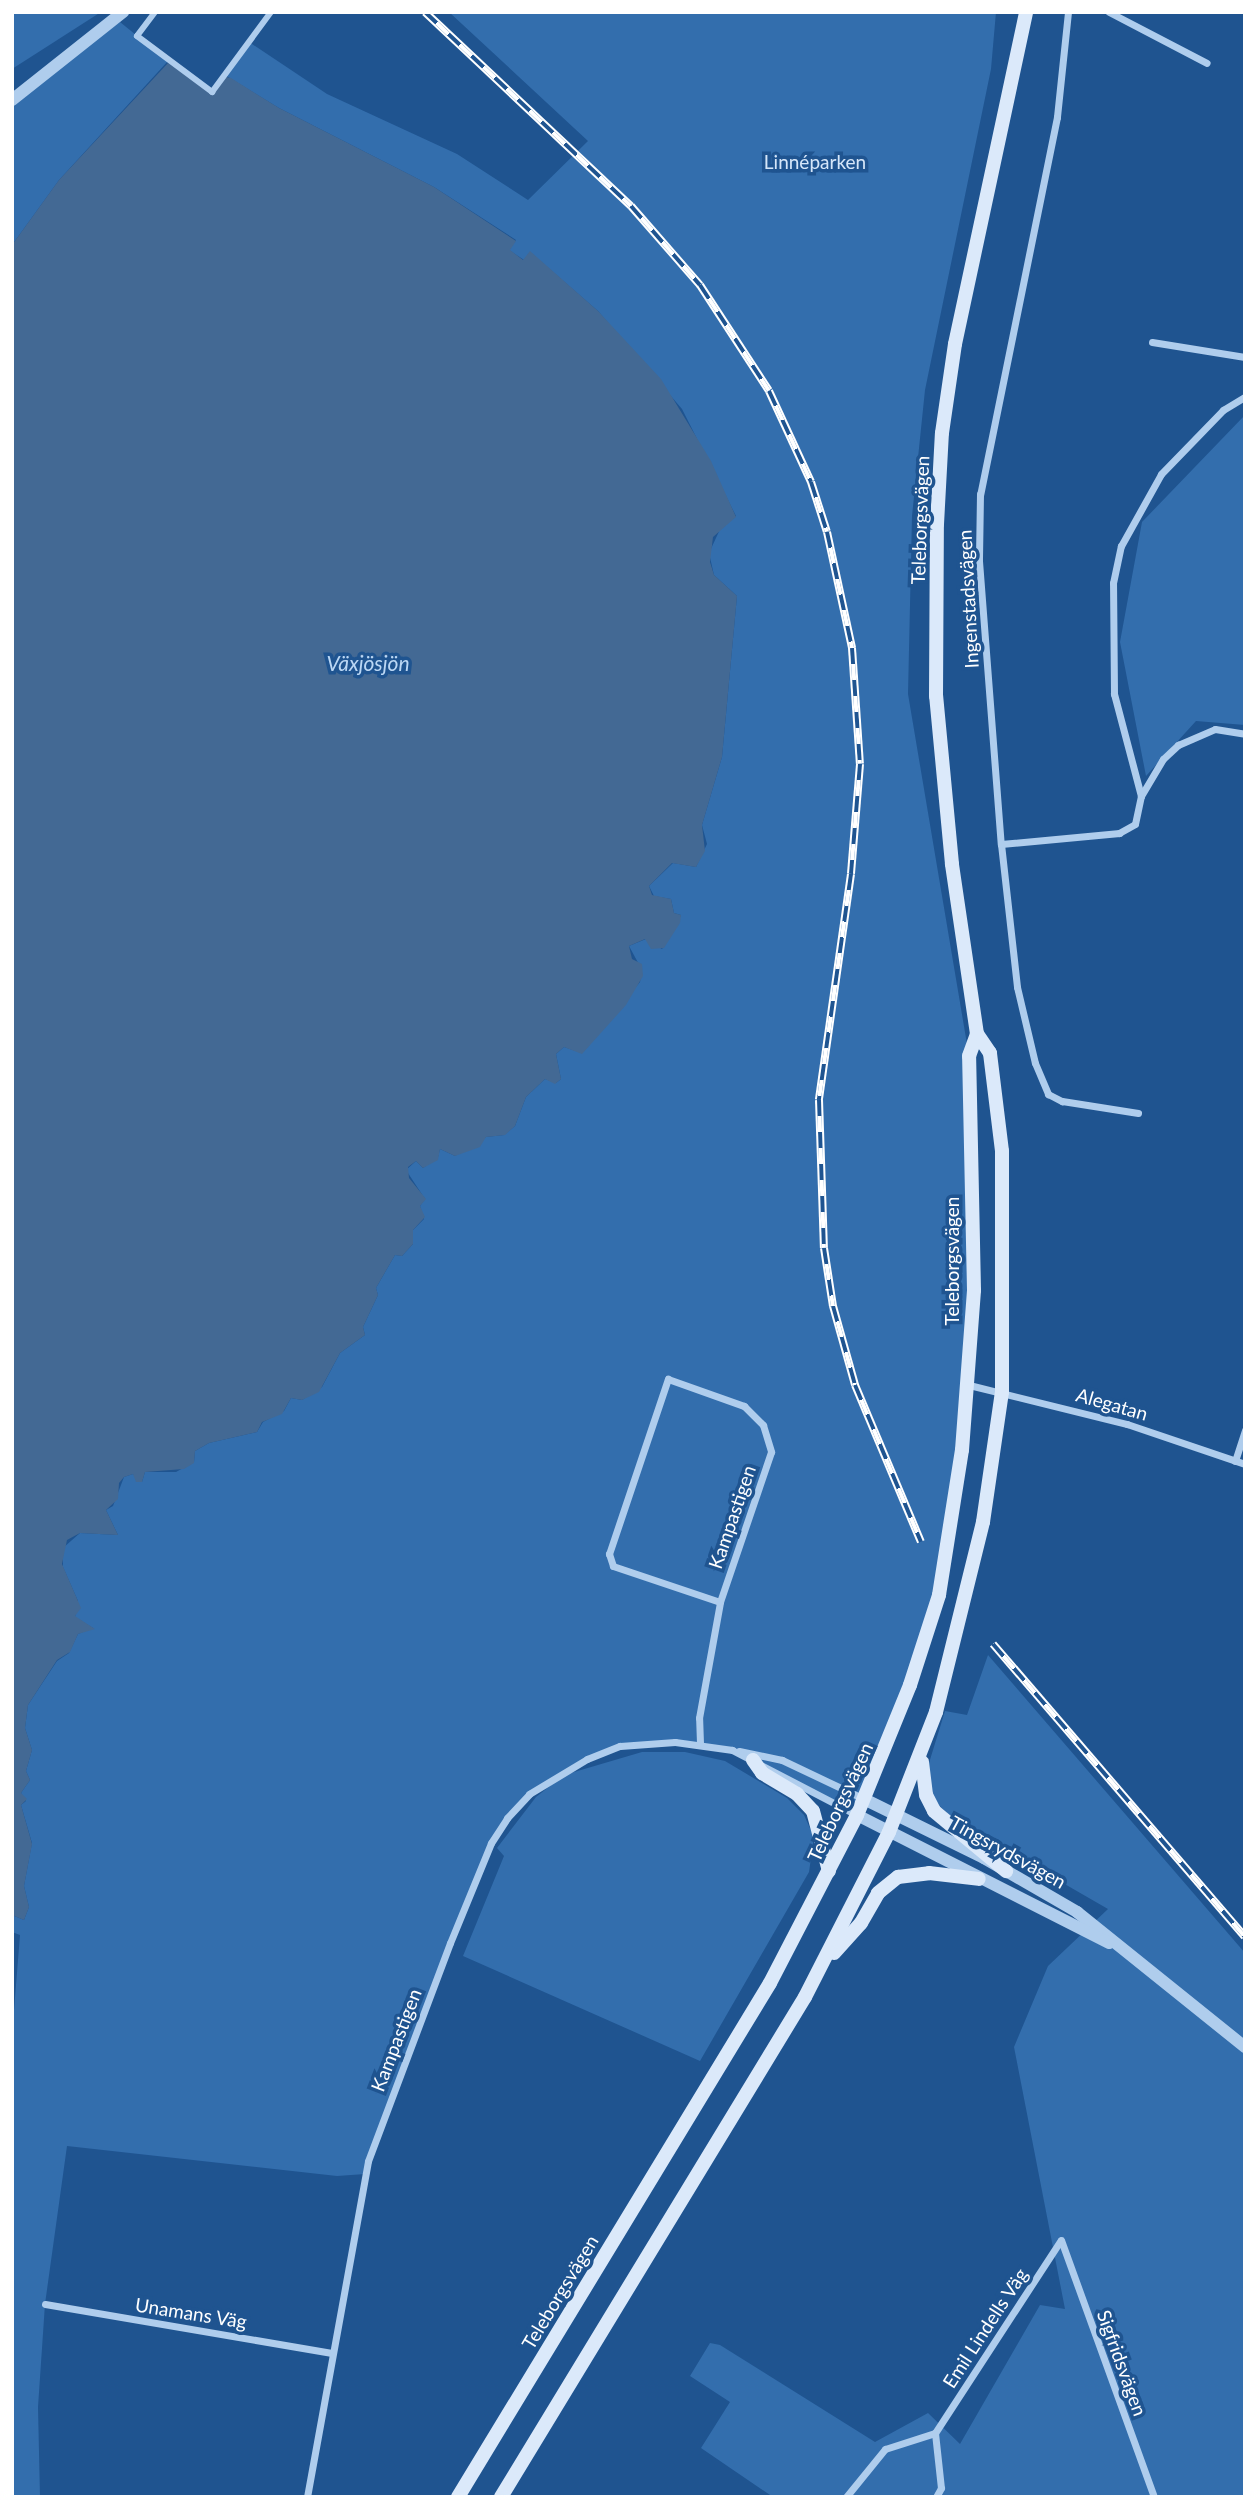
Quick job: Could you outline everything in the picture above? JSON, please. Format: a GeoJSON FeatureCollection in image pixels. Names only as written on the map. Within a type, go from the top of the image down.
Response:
{"type":"FeatureCollection","features":[{"type":"Feature","properties":{"kind":"main road","name":"Teleborgsvägen"},"geometry":{"type":"LineString","coordinates":[[502,2497],[822,1967],[897,1815],[921,1753],[970,1581],[1002,1392],[1002,1151],[990,1053],[977,1034],[952,864],[936,696],[937,524],[942,433],[955,344],[1026,12]]}},
{"type":"Feature","properties":{"kind":"main road","name":"Teleborgsvägen"},"geometry":{"type":"LineString","coordinates":[[458,2497],[770,1983],[857,1815],[887,1748],[939,1595],[969,1385],[974,1290],[969,1056],[977,1034]]}},
{"type":"Feature","properties":{"kind":"main road"},"geometry":{"type":"LineString","coordinates":[[921,1753],[924,1787],[934,1811],[1006,1871]]}},
{"type":"Feature","properties":{"kind":"main road"},"geometry":{"type":"LineString","coordinates":[[753,1760],[762,1773],[797,1794],[813,1811],[829,1871]]}},
{"type":"Feature","properties":{"kind":"main road"},"geometry":{"type":"LineString","coordinates":[[822,1967],[890,1882],[919,1873],[979,1879]]}},
{"type":"Feature","properties":{"kind":"street"},"geometry":{"type":"LineString","coordinates":[[12,100],[123,12]]}},
{"type":"Feature","properties":{"kind":"street"},"geometry":{"type":"LineString","coordinates":[[155,12],[137,36],[212,92],[271,12]]}},
{"type":"Feature","properties":{"kind":"street","name":"Ingenstadsvägen"},"geometry":{"type":"LineString","coordinates":[[1068,12],[1057,117],[980,494],[980,573],[1001,844],[1017,987],[1041,1082],[1048,1094],[1062,1101],[1139,1113]]}},
{"type":"Feature","properties":{"kind":"street"},"geometry":{"type":"LineString","coordinates":[[1109,12],[1207,63]]}},
{"type":"Feature","properties":{"kind":"street"},"geometry":{"type":"LineString","coordinates":[[1152,342],[1245,357]]}},
{"type":"Feature","properties":{"kind":"street"},"geometry":{"type":"LineString","coordinates":[[1141,796],[1114,694],[1113,583],[1121,546],[1135,513],[1161,474],[1223,410],[1245,397]]}},
{"type":"Feature","properties":{"kind":"street"},"geometry":{"type":"LineString","coordinates":[[1001,844],[1119,833],[1135,824],[1141,796],[1163,759],[1196,734],[1215,729],[1245,734]]}},
{"type":"Feature","properties":{"kind":"street","name":"Kampastigen"},"geometry":{"type":"LineString","coordinates":[[700,1743],[699,1718],[720,1602],[771,1452],[763,1424],[744,1406],[668,1379],[609,1554],[613,1566],[720,1602]]}},
{"type":"Feature","properties":{"kind":"street","name":"Alegatan"},"geometry":{"type":"LineString","coordinates":[[969,1385],[1127,1424],[1245,1464]]}},
{"type":"Feature","properties":{"kind":"street"},"geometry":{"type":"LineString","coordinates":[[1235,1461],[1245,1430]]}},
{"type":"Feature","properties":{"kind":"street","name":"Kampastigen"},"geometry":{"type":"LineString","coordinates":[[307,2497],[368,2161],[491,1843],[529,1794],[587,1759],[620,1746],[649,1742],[700,1743],[782,1760],[864,1799]]}},
{"type":"Feature","properties":{"kind":"street","name":"Kampastigen"},"geometry":{"type":"LineString","coordinates":[[732,1750],[857,1815]]}},
{"type":"Feature","properties":{"kind":"street","name":"Tingsrydsvägen"},"geometry":{"type":"LineString","coordinates":[[864,1799],[1006,1871],[1077,1912],[1245,2047]]}},
{"type":"Feature","properties":{"kind":"street","name":"Tingsrydsvägen"},"geometry":{"type":"LineString","coordinates":[[857,1815],[979,1879],[1126,1950]]}},
{"type":"Feature","properties":{"kind":"street","name":"Emil Lindells Väg"},"geometry":{"type":"LineString","coordinates":[[935,2433],[1061,2240]]}},
{"type":"Feature","properties":{"kind":"street","name":"Sigfridsvägen"},"geometry":{"type":"LineString","coordinates":[[1061,2240],[1154,2497]]}},
{"type":"Feature","properties":{"kind":"street","name":"Unamans Väg"},"geometry":{"type":"LineString","coordinates":[[45,2304],[332,2353]]}},
{"type":"Feature","properties":{"kind":"street"},"geometry":{"type":"LineString","coordinates":[[850,2495],[885,2449],[935,2433],[941,2488],[936,2497]]}},
{"type":"Feature","properties":{"kind":"green space"},"geometry":{"type":"Polygon","coordinates":[[[12,12],[101,12],[12,69],[12,12]]]}},
{"type":"Feature","properties":{"kind":"green space","name":"Linnéparken"},"geometry":{"type":"Polygon","coordinates":[[[449,12],[996,12],[991,69],[925,390],[912,516],[908,694],[969,1056],[974,1290],[939,1595],[857,1815],[753,1760],[700,1743],[620,1746],[587,1759],[529,1794],[491,1843],[365,2174],[337,2176],[67,2146],[45,2304],[38,2407],[40,2497],[12,2497],[12,2035],[20,1935],[12,1932],[12,1915],[24,1920],[29,1907],[24,1886],[32,1843],[21,1805],[26,1801],[21,1793],[30,1780],[26,1771],[32,1750],[25,1728],[28,1705],[57,1661],[69,1653],[78,1634],[93,1628],[75,1617],[78,1601],[63,1567],[63,1548],[80,1533],[118,1535],[106,1510],[113,1506],[124,1477],[133,1474],[142,1482],[145,1472],[176,1472],[194,1462],[195,1451],[209,1443],[257,1432],[263,1422],[284,1411],[291,1398],[302,1400],[322,1387],[340,1353],[365,1335],[363,1327],[378,1295],[376,1288],[395,1255],[402,1256],[413,1244],[413,1230],[424,1219],[420,1206],[425,1199],[406,1170],[416,1161],[423,1168],[438,1157],[440,1149],[455,1156],[486,1137],[504,1135],[515,1126],[526,1097],[545,1079],[556,1083],[561,1079],[556,1054],[564,1047],[582,1053],[640,982],[642,970],[629,946],[646,939],[662,949],[676,928],[681,915],[674,913],[671,899],[654,896],[649,886],[673,863],[696,867],[707,844],[702,825],[722,757],[737,596],[714,575],[709,553],[722,525],[736,516],[682,409],[598,311],[530,252],[524,260],[509,250],[516,240],[434,187],[279,108],[225,75],[249,42],[327,94],[457,154],[528,200],[588,141],[449,12]]]}},
{"type":"Feature","properties":{"kind":"green space"},"geometry":{"type":"Polygon","coordinates":[[[120,22],[168,61],[59,180],[12,245],[12,100],[120,22]]]}},
{"type":"Feature","properties":{"kind":"green space"},"geometry":{"type":"Polygon","coordinates":[[[1245,415],[1245,725],[1196,721],[1146,776],[1120,642],[1142,522],[1245,415]]]}},
{"type":"Feature","properties":{"kind":"green space"},"geometry":{"type":"Polygon","coordinates":[[[988,1655],[1245,1953],[1245,2497],[773,2497],[701,2448],[730,2402],[690,2376],[710,2343],[720,2345],[875,2442],[928,2413],[960,2444],[1040,2305],[1065,2309],[1014,2047],[1048,1966],[1108,1909],[957,1822],[931,1798],[925,1776],[945,1711],[967,1715],[988,1655]]]}},
{"type":"Feature","properties":{"kind":"green space"},"geometry":{"type":"Polygon","coordinates":[[[642,1752],[685,1752],[725,1761],[787,1798],[804,1815],[814,1837],[809,1872],[700,2061],[463,1956],[504,1856],[497,1848],[536,1797],[564,1775],[642,1752]]]}},
{"type":"Feature","properties":{"kind":"water","name":"Växjösjön"},"geometry":{"type":"Polygon","coordinates":[[[168,63],[213,94],[226,77],[231,78],[279,108],[434,187],[516,241],[510,250],[523,260],[530,251],[598,311],[661,379],[711,461],[736,517],[713,537],[710,562],[714,575],[737,596],[722,757],[702,825],[705,851],[696,867],[672,863],[649,886],[652,895],[671,899],[674,913],[681,915],[680,923],[664,948],[651,949],[645,939],[629,946],[632,959],[642,964],[643,976],[626,1005],[582,1054],[564,1047],[556,1054],[561,1079],[555,1084],[545,1079],[526,1097],[515,1126],[505,1135],[486,1137],[480,1147],[455,1156],[440,1149],[438,1160],[423,1168],[416,1161],[408,1167],[409,1178],[426,1199],[420,1206],[425,1217],[413,1230],[413,1244],[402,1256],[395,1255],[376,1288],[378,1295],[363,1327],[365,1335],[340,1353],[319,1392],[302,1400],[291,1398],[282,1414],[262,1422],[257,1432],[209,1443],[195,1451],[194,1463],[184,1469],[145,1472],[142,1482],[136,1482],[133,1474],[124,1477],[119,1483],[118,1499],[106,1510],[118,1535],[80,1533],[67,1540],[62,1564],[81,1608],[75,1616],[95,1629],[78,1634],[70,1652],[57,1660],[28,1705],[25,1728],[32,1750],[26,1771],[30,1780],[21,1793],[27,1799],[21,1805],[32,1844],[24,1886],[29,1907],[24,1920],[12,1915],[12,245],[59,180],[168,63]]]}},
{"type":"Feature","properties":{"kind":"railway"},"geometry":{"type":"LineString","coordinates":[[425,12],[631,206],[700,285],[769,391],[811,482],[827,532],[852,648],[860,764],[851,874],[819,1100],[824,1248],[833,1306],[855,1385],[921,1542]]}},
{"type":"Feature","properties":{"kind":"railway"},"geometry":{"type":"LineString","coordinates":[[993,1644],[1245,1937]]}}]}
